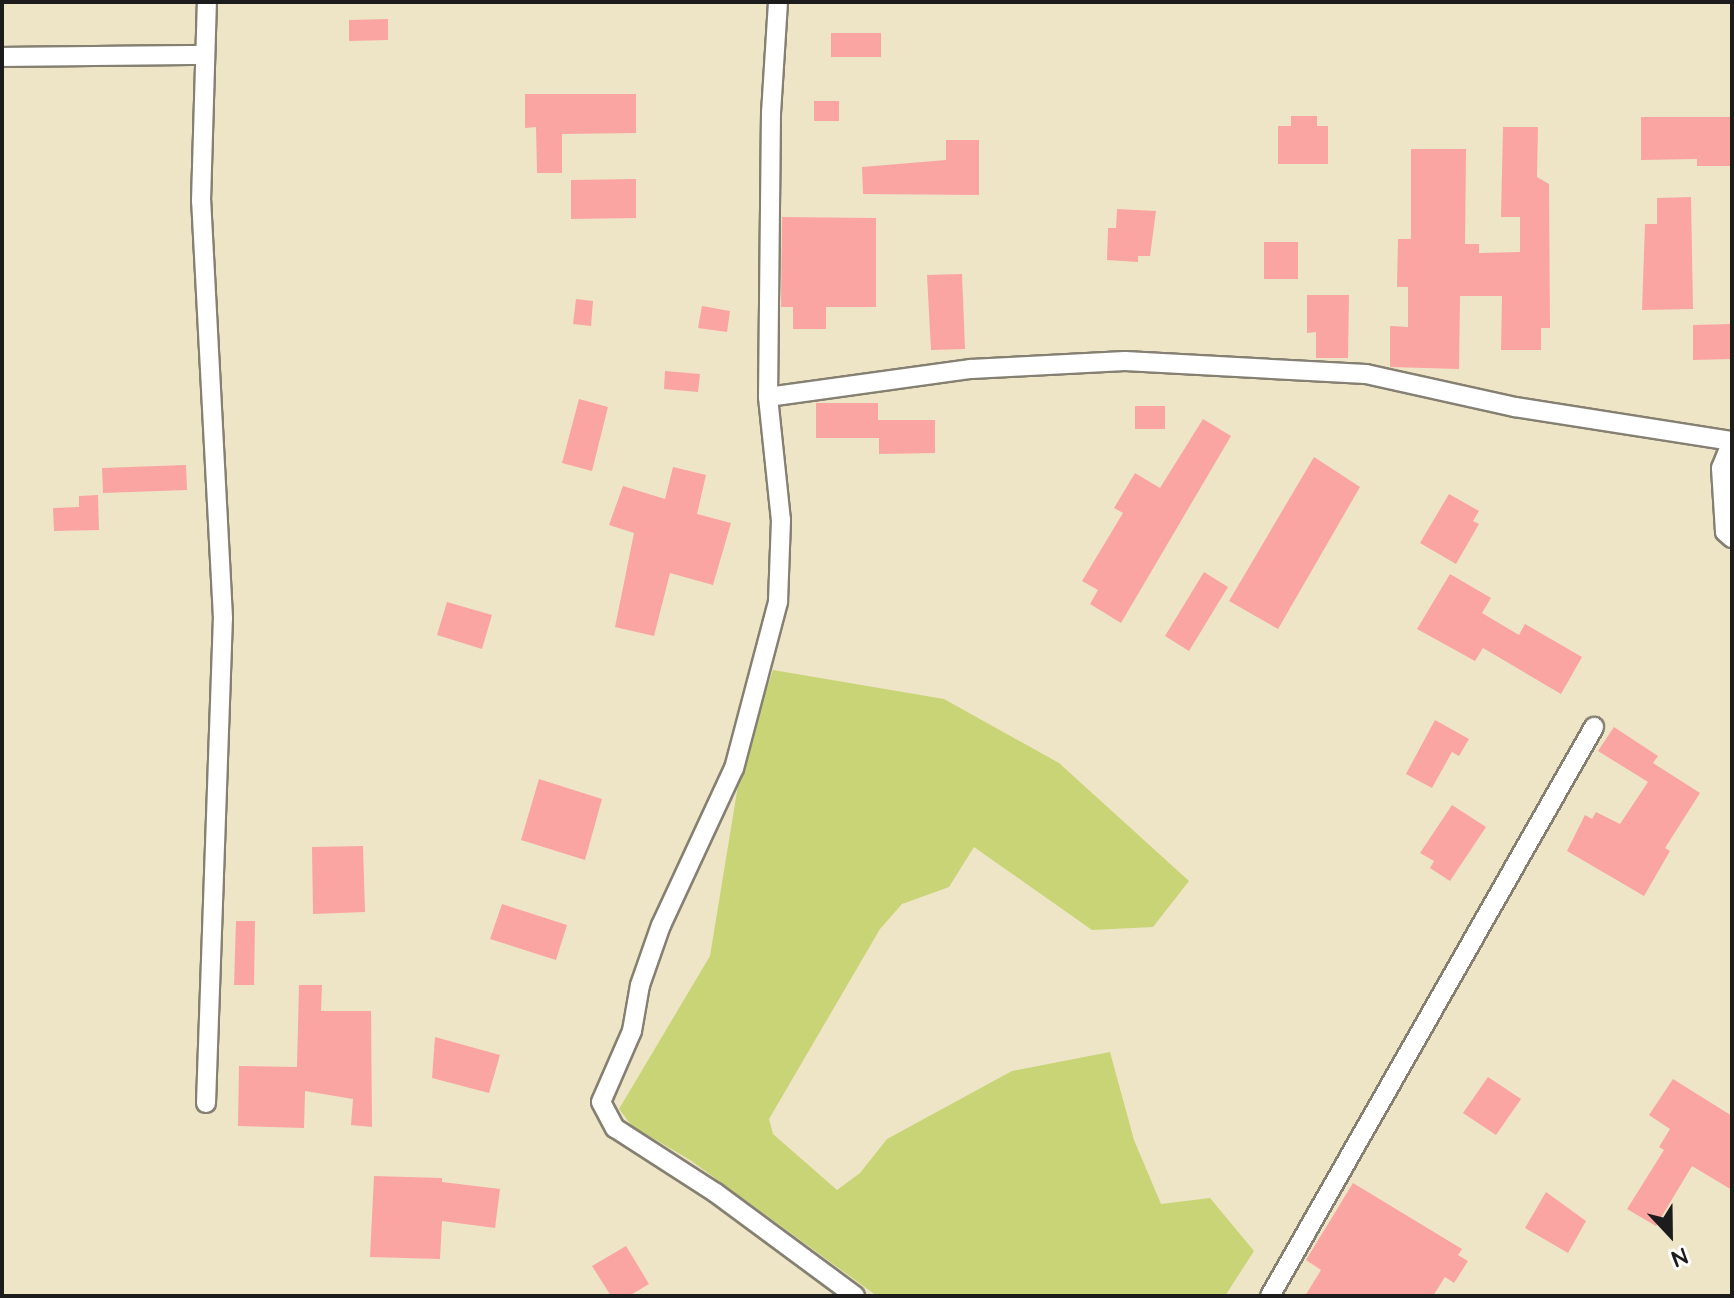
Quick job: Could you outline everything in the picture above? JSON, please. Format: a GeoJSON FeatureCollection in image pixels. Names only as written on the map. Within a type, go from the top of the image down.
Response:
{"type":"FeatureCollection","features":[{"type":"Feature","properties":{"kind":"street"},"geometry":{"type":"LineString","coordinates":[[206,1103],[223,618],[201,201],[207,2]]}},
{"type":"Feature","properties":{"kind":"street"},"geometry":{"type":"LineString","coordinates":[[778,2],[771,112],[768,397],[781,520],[778,602],[756,698],[708,834],[661,925],[640,985],[632,1031],[601,1102],[615,1128],[716,1193],[855,1296]]}},
{"type":"Feature","properties":{"kind":"street"},"geometry":{"type":"LineString","coordinates":[[2,57],[205,55]]}},
{"type":"Feature","properties":{"kind":"street"},"geometry":{"type":"LineString","coordinates":[[768,397],[971,369],[1125,361],[1379,376],[1515,407],[1732,441],[1721,468],[1725,532],[1732,538]]}},
{"type":"Feature","properties":{"kind":"street"},"geometry":{"type":"LineString","coordinates":[[1270,1296],[1594,727]]}},
{"type":"Feature","properties":{"kind":"green space"},"geometry":{"type":"Polygon","coordinates":[[[773,670],[944,699],[1059,763],[1189,881],[1153,927],[1092,930],[974,847],[949,887],[902,904],[880,929],[769,1119],[773,1134],[837,1190],[860,1173],[887,1139],[1012,1071],[1110,1052],[1134,1140],[1161,1204],[1210,1198],[1254,1251],[1225,1296],[877,1296],[690,1160],[632,1126],[619,1109],[710,956],[741,767],[773,670]]]}},
{"type":"Feature","properties":{"kind":"building"},"geometry":{"type":"Polygon","coordinates":[[[388,19],[388,40],[349,41],[349,20],[388,19]]]}},
{"type":"Feature","properties":{"kind":"building"},"geometry":{"type":"Polygon","coordinates":[[[831,33],[881,33],[881,57],[831,57],[831,33]]]}},
{"type":"Feature","properties":{"kind":"building"},"geometry":{"type":"Polygon","coordinates":[[[525,94],[636,94],[636,133],[562,134],[562,173],[537,173],[536,127],[525,128],[525,94]]]}},
{"type":"Feature","properties":{"kind":"building"},"geometry":{"type":"Polygon","coordinates":[[[814,101],[839,101],[839,121],[814,121],[814,101]]]}},
{"type":"Feature","properties":{"kind":"building"},"geometry":{"type":"Polygon","coordinates":[[[1291,116],[1317,116],[1317,126],[1328,126],[1328,164],[1278,164],[1278,126],[1291,126],[1291,116]]]}},
{"type":"Feature","properties":{"kind":"building"},"geometry":{"type":"Polygon","coordinates":[[[1641,117],[1732,117],[1732,166],[1697,166],[1697,159],[1641,160],[1641,117]]]}},
{"type":"Feature","properties":{"kind":"building"},"geometry":{"type":"Polygon","coordinates":[[[1503,127],[1538,127],[1537,177],[1549,184],[1550,328],[1541,328],[1541,350],[1501,350],[1502,296],[1460,296],[1459,369],[1390,367],[1390,326],[1408,327],[1408,287],[1397,287],[1398,239],[1411,239],[1411,149],[1466,149],[1465,244],[1479,244],[1479,253],[1520,252],[1520,217],[1501,217],[1503,127]]]}},
{"type":"Feature","properties":{"kind":"building"},"geometry":{"type":"Polygon","coordinates":[[[946,140],[979,140],[979,195],[863,194],[862,167],[946,160],[946,140]]]}},
{"type":"Feature","properties":{"kind":"building"},"geometry":{"type":"Polygon","coordinates":[[[636,179],[636,218],[571,219],[571,180],[636,179]]]}},
{"type":"Feature","properties":{"kind":"building"},"geometry":{"type":"Polygon","coordinates":[[[1691,197],[1693,309],[1642,310],[1645,224],[1657,224],[1657,198],[1691,197]]]}},
{"type":"Feature","properties":{"kind":"building"},"geometry":{"type":"Polygon","coordinates":[[[1117,209],[1156,211],[1150,256],[1138,256],[1138,262],[1107,260],[1108,228],[1116,228],[1117,209]]]}},
{"type":"Feature","properties":{"kind":"building"},"geometry":{"type":"Polygon","coordinates":[[[782,217],[876,218],[876,307],[826,307],[826,329],[793,329],[793,307],[781,307],[782,217]]]}},
{"type":"Feature","properties":{"kind":"building"},"geometry":{"type":"Polygon","coordinates":[[[1264,242],[1298,242],[1298,279],[1264,279],[1264,242]]]}},
{"type":"Feature","properties":{"kind":"building"},"geometry":{"type":"Polygon","coordinates":[[[962,274],[965,349],[931,350],[927,275],[962,274]]]}},
{"type":"Feature","properties":{"kind":"building"},"geometry":{"type":"Polygon","coordinates":[[[1307,295],[1349,295],[1348,358],[1316,358],[1316,332],[1307,333],[1307,295]]]}},
{"type":"Feature","properties":{"kind":"building"},"geometry":{"type":"Polygon","coordinates":[[[576,299],[593,301],[591,326],[573,324],[576,299]]]}},
{"type":"Feature","properties":{"kind":"building"},"geometry":{"type":"Polygon","coordinates":[[[702,306],[730,311],[727,332],[698,328],[702,306]]]}},
{"type":"Feature","properties":{"kind":"building"},"geometry":{"type":"Polygon","coordinates":[[[1732,324],[1732,359],[1693,360],[1693,325],[1732,324]]]}},
{"type":"Feature","properties":{"kind":"building"},"geometry":{"type":"Polygon","coordinates":[[[665,371],[700,374],[698,392],[664,389],[665,371]]]}},
{"type":"Feature","properties":{"kind":"building"},"geometry":{"type":"Polygon","coordinates":[[[579,399],[608,407],[592,471],[562,463],[579,399]]]}},
{"type":"Feature","properties":{"kind":"building"},"geometry":{"type":"Polygon","coordinates":[[[816,403],[878,403],[878,420],[935,420],[935,453],[879,454],[879,438],[816,438],[816,403]]]}},
{"type":"Feature","properties":{"kind":"building"},"geometry":{"type":"Polygon","coordinates":[[[1135,406],[1165,406],[1165,429],[1135,429],[1135,406]]]}},
{"type":"Feature","properties":{"kind":"building"},"geometry":{"type":"Polygon","coordinates":[[[1203,419],[1231,436],[1121,623],[1090,604],[1098,590],[1082,581],[1123,513],[1114,508],[1135,473],[1160,488],[1203,419]]]}},
{"type":"Feature","properties":{"kind":"building"},"geometry":{"type":"Polygon","coordinates":[[[1314,457],[1360,487],[1278,629],[1229,601],[1314,457]]]}},
{"type":"Feature","properties":{"kind":"building"},"geometry":{"type":"Polygon","coordinates":[[[186,465],[187,490],[103,493],[102,468],[186,465]]]}},
{"type":"Feature","properties":{"kind":"building"},"geometry":{"type":"Polygon","coordinates":[[[673,467],[706,475],[697,514],[731,523],[713,585],[670,573],[654,636],[615,627],[634,533],[609,525],[623,486],[665,499],[673,467]]]}},
{"type":"Feature","properties":{"kind":"building"},"geometry":{"type":"Polygon","coordinates":[[[1449,494],[1479,511],[1473,521],[1479,524],[1456,564],[1420,543],[1449,494]]]}},
{"type":"Feature","properties":{"kind":"building"},"geometry":{"type":"Polygon","coordinates":[[[98,495],[99,530],[54,531],[53,508],[79,507],[79,496],[98,495]]]}},
{"type":"Feature","properties":{"kind":"building"},"geometry":{"type":"Polygon","coordinates":[[[1204,572],[1228,587],[1189,651],[1165,636],[1204,572]]]}},
{"type":"Feature","properties":{"kind":"building"},"geometry":{"type":"Polygon","coordinates":[[[1450,574],[1491,598],[1482,613],[1519,635],[1525,624],[1582,657],[1561,694],[1483,648],[1475,661],[1417,629],[1450,574]]]}},
{"type":"Feature","properties":{"kind":"building"},"geometry":{"type":"Polygon","coordinates":[[[447,602],[492,615],[482,649],[437,635],[447,602]]]}},
{"type":"Feature","properties":{"kind":"building"},"geometry":{"type":"Polygon","coordinates":[[[1435,720],[1469,739],[1459,756],[1452,752],[1432,788],[1406,774],[1435,720]]]}},
{"type":"Feature","properties":{"kind":"building"},"geometry":{"type":"Polygon","coordinates":[[[1614,727],[1658,756],[1653,763],[1700,793],[1665,848],[1670,851],[1644,896],[1567,851],[1585,815],[1592,819],[1596,812],[1620,824],[1648,782],[1598,751],[1614,727]]]}},
{"type":"Feature","properties":{"kind":"building"},"geometry":{"type":"Polygon","coordinates":[[[539,779],[602,799],[585,860],[521,840],[539,779]]]}},
{"type":"Feature","properties":{"kind":"building"},"geometry":{"type":"Polygon","coordinates":[[[1452,805],[1486,827],[1450,881],[1430,868],[1434,861],[1420,853],[1452,805]]]}},
{"type":"Feature","properties":{"kind":"building"},"geometry":{"type":"Polygon","coordinates":[[[363,846],[365,912],[313,914],[312,847],[363,846]]]}},
{"type":"Feature","properties":{"kind":"building"},"geometry":{"type":"Polygon","coordinates":[[[502,904],[567,925],[556,960],[490,939],[502,904]]]}},
{"type":"Feature","properties":{"kind":"building"},"geometry":{"type":"Polygon","coordinates":[[[236,921],[255,921],[254,985],[234,985],[236,921]]]}},
{"type":"Feature","properties":{"kind":"building"},"geometry":{"type":"Polygon","coordinates":[[[299,985],[322,985],[321,1011],[371,1011],[372,1127],[351,1125],[353,1099],[305,1091],[304,1128],[238,1126],[239,1066],[297,1067],[299,985]]]}},
{"type":"Feature","properties":{"kind":"building"},"geometry":{"type":"Polygon","coordinates":[[[435,1037],[500,1055],[489,1093],[432,1078],[435,1037]]]}},
{"type":"Feature","properties":{"kind":"building"},"geometry":{"type":"Polygon","coordinates":[[[1488,1077],[1521,1099],[1496,1135],[1463,1113],[1488,1077]]]}},
{"type":"Feature","properties":{"kind":"building"},"geometry":{"type":"Polygon","coordinates":[[[1673,1079],[1732,1116],[1732,1190],[1692,1166],[1656,1226],[1627,1209],[1664,1150],[1659,1147],[1670,1129],[1649,1115],[1673,1079]]]}},
{"type":"Feature","properties":{"kind":"building"},"geometry":{"type":"Polygon","coordinates":[[[374,1176],[442,1178],[442,1182],[500,1189],[495,1228],[442,1221],[440,1259],[370,1257],[374,1176]]]}},
{"type":"Feature","properties":{"kind":"building"},"geometry":{"type":"Polygon","coordinates":[[[1353,1183],[1462,1249],[1458,1255],[1468,1261],[1454,1283],[1445,1277],[1433,1296],[1305,1296],[1321,1270],[1306,1260],[1353,1183]]]}},
{"type":"Feature","properties":{"kind":"building"},"geometry":{"type":"Polygon","coordinates":[[[1546,1192],[1586,1221],[1568,1253],[1525,1228],[1546,1192]]]}},
{"type":"Feature","properties":{"kind":"building"},"geometry":{"type":"Polygon","coordinates":[[[626,1246],[649,1284],[629,1296],[611,1296],[592,1266],[626,1246]]]}}]}
